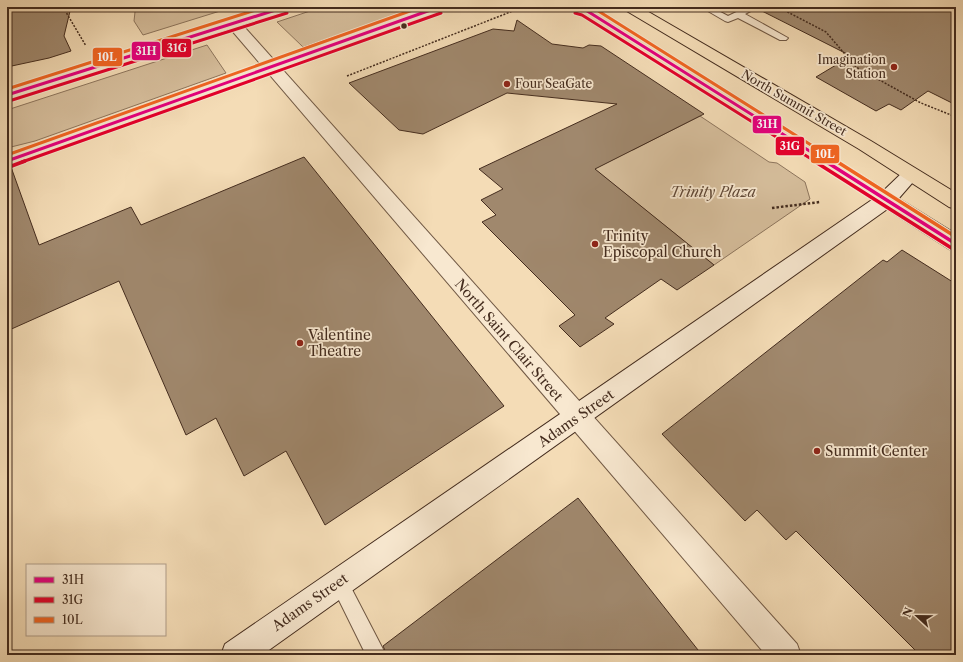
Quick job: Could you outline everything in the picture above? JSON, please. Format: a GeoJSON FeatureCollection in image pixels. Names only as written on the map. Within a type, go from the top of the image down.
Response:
{"type":"FeatureCollection","features":[{"type":"Feature","properties":{"kind":"main road","name":"North Summit Street"},"geometry":{"type":"LineString","coordinates":[[630,7],[956,202]]}},
{"type":"Feature","properties":{"kind":"main road"},"geometry":{"type":"LineString","coordinates":[[580,8],[956,244]]}},
{"type":"Feature","properties":{"kind":"street"},"geometry":{"type":"LineString","coordinates":[[7,95],[284,7]]}},
{"type":"Feature","properties":{"kind":"street"},"geometry":{"type":"LineString","coordinates":[[7,161],[439,7]]}},
{"type":"Feature","properties":{"kind":"street","name":"North Saint Clair Street"},"geometry":{"type":"LineString","coordinates":[[233,23],[780,653]]}},
{"type":"Feature","properties":{"kind":"street","name":"Adams Street"},"geometry":{"type":"LineString","coordinates":[[236,655],[577,418],[886,200],[911,174]]}},
{"type":"Feature","properties":{"kind":"lane"},"geometry":{"type":"LineString","coordinates":[[705,7],[728,19],[754,7]]}},
{"type":"Feature","properties":{"kind":"lane"},"geometry":{"type":"LineString","coordinates":[[738,14],[783,38]]}},
{"type":"Feature","properties":{"kind":"lane"},"geometry":{"type":"LineString","coordinates":[[339,582],[376,655]]}},
{"type":"Feature","properties":{"kind":"path"},"geometry":{"type":"LineString","coordinates":[[63,7],[87,47]]}},
{"type":"Feature","properties":{"kind":"path"},"geometry":{"type":"LineString","coordinates":[[347,76],[523,7]]}},
{"type":"Feature","properties":{"kind":"path"},"geometry":{"type":"LineString","coordinates":[[778,7],[826,32],[856,67],[921,103],[956,117]]}},
{"type":"Feature","properties":{"kind":"path"},"geometry":{"type":"LineString","coordinates":[[772,208],[820,202]]}},
{"type":"Feature","properties":{"kind":"green space"},"geometry":{"type":"Polygon","coordinates":[[[133,7],[233,7],[143,35],[134,21],[135,12],[133,7]]]}},
{"type":"Feature","properties":{"kind":"green space"},"geometry":{"type":"Polygon","coordinates":[[[322,7],[420,7],[303,47],[277,22],[322,7]]]}},
{"type":"Feature","properties":{"kind":"green space"},"geometry":{"type":"Polygon","coordinates":[[[207,45],[226,73],[35,141],[7,148],[7,110],[207,45]]]}},
{"type":"Feature","properties":{"kind":"green space","name":"Trinity Plaza"},"geometry":{"type":"Polygon","coordinates":[[[700,116],[769,162],[777,163],[805,182],[810,199],[714,265],[552,135],[633,150],[700,116]]]}},
{"type":"Feature","properties":{"kind":"building"},"geometry":{"type":"Polygon","coordinates":[[[24,7],[71,7],[64,36],[71,51],[49,58],[7,67],[7,13],[24,7]]]}},
{"type":"Feature","properties":{"kind":"building","name":"Imagination Station"},"geometry":{"type":"Polygon","coordinates":[[[759,7],[956,7],[956,105],[928,91],[901,110],[889,104],[876,111],[816,77],[851,56],[758,9],[759,7]]]}},
{"type":"Feature","properties":{"kind":"building"},"geometry":{"type":"Polygon","coordinates":[[[517,20],[552,44],[583,48],[589,45],[601,46],[704,114],[595,169],[714,265],[677,290],[661,279],[605,318],[614,324],[580,347],[559,326],[575,315],[482,222],[496,215],[481,200],[503,189],[479,169],[617,104],[507,93],[423,134],[399,130],[349,83],[493,29],[514,31],[517,20]]]}},
{"type":"Feature","properties":{"kind":"building","name":"Valentine Theatre"},"geometry":{"type":"Polygon","coordinates":[[[304,157],[504,406],[325,525],[286,451],[244,476],[216,418],[186,435],[119,281],[7,331],[7,168],[11,167],[39,245],[131,207],[141,225],[304,157]]]}},
{"type":"Feature","properties":{"kind":"building","name":"Summit Center"},"geometry":{"type":"Polygon","coordinates":[[[902,250],[956,284],[956,655],[920,655],[796,531],[786,540],[757,510],[745,521],[662,434],[883,260],[887,262],[902,250]]]}},
{"type":"Feature","properties":{"kind":"building"},"geometry":{"type":"Polygon","coordinates":[[[578,498],[702,655],[387,655],[383,646],[578,498]]]}},
{"type":"Feature","properties":{"kind":"transit line","name":"10L"},"geometry":{"type":"LineString","coordinates":[[7,89],[265,7]]}},
{"type":"Feature","properties":{"kind":"transit line","name":"31H"},"geometry":{"type":"LineString","coordinates":[[7,95],[285,7]]}},
{"type":"Feature","properties":{"kind":"transit line","name":"10L"},"geometry":{"type":"LineString","coordinates":[[7,155],[421,7]]}},
{"type":"Feature","properties":{"kind":"transit line","name":"31H"},"geometry":{"type":"LineString","coordinates":[[7,161],[439,7]]}},
{"type":"Feature","properties":{"kind":"transit line","name":"31H"},"geometry":{"type":"LineString","coordinates":[[577,7],[584,9],[956,244]]}},
{"type":"Feature","properties":{"kind":"transit line","name":"10L"},"geometry":{"type":"LineString","coordinates":[[592,7],[956,237]]}},
{"type":"Feature","properties":{"kind":"transit line","name":"31G"},"geometry":{"type":"LineString","coordinates":[[9,101],[287,13]]}},
{"type":"Feature","properties":{"kind":"transit line","name":"31G"},"geometry":{"type":"LineString","coordinates":[[9,167],[441,13]]}},
{"type":"Feature","properties":{"kind":"transit line","name":"31G"},"geometry":{"type":"LineString","coordinates":[[575,13],[582,15],[953,249]]}},
{"type":"Feature","properties":{"kind":"place","name":"Imagination Station"},"geometry":{"type":"Point","coordinates":[894,67]}},
{"type":"Feature","properties":{"kind":"place","name":"Four SeaGate"},"geometry":{"type":"Point","coordinates":[507,84]}},
{"type":"Feature","properties":{"kind":"place","name":"Trinity Episcopal Church"},"geometry":{"type":"Point","coordinates":[595,244]}},
{"type":"Feature","properties":{"kind":"place","name":"Valentine Theatre"},"geometry":{"type":"Point","coordinates":[300,343]}},
{"type":"Feature","properties":{"kind":"place","name":"Summit Center"},"geometry":{"type":"Point","coordinates":[817,451]}}]}
